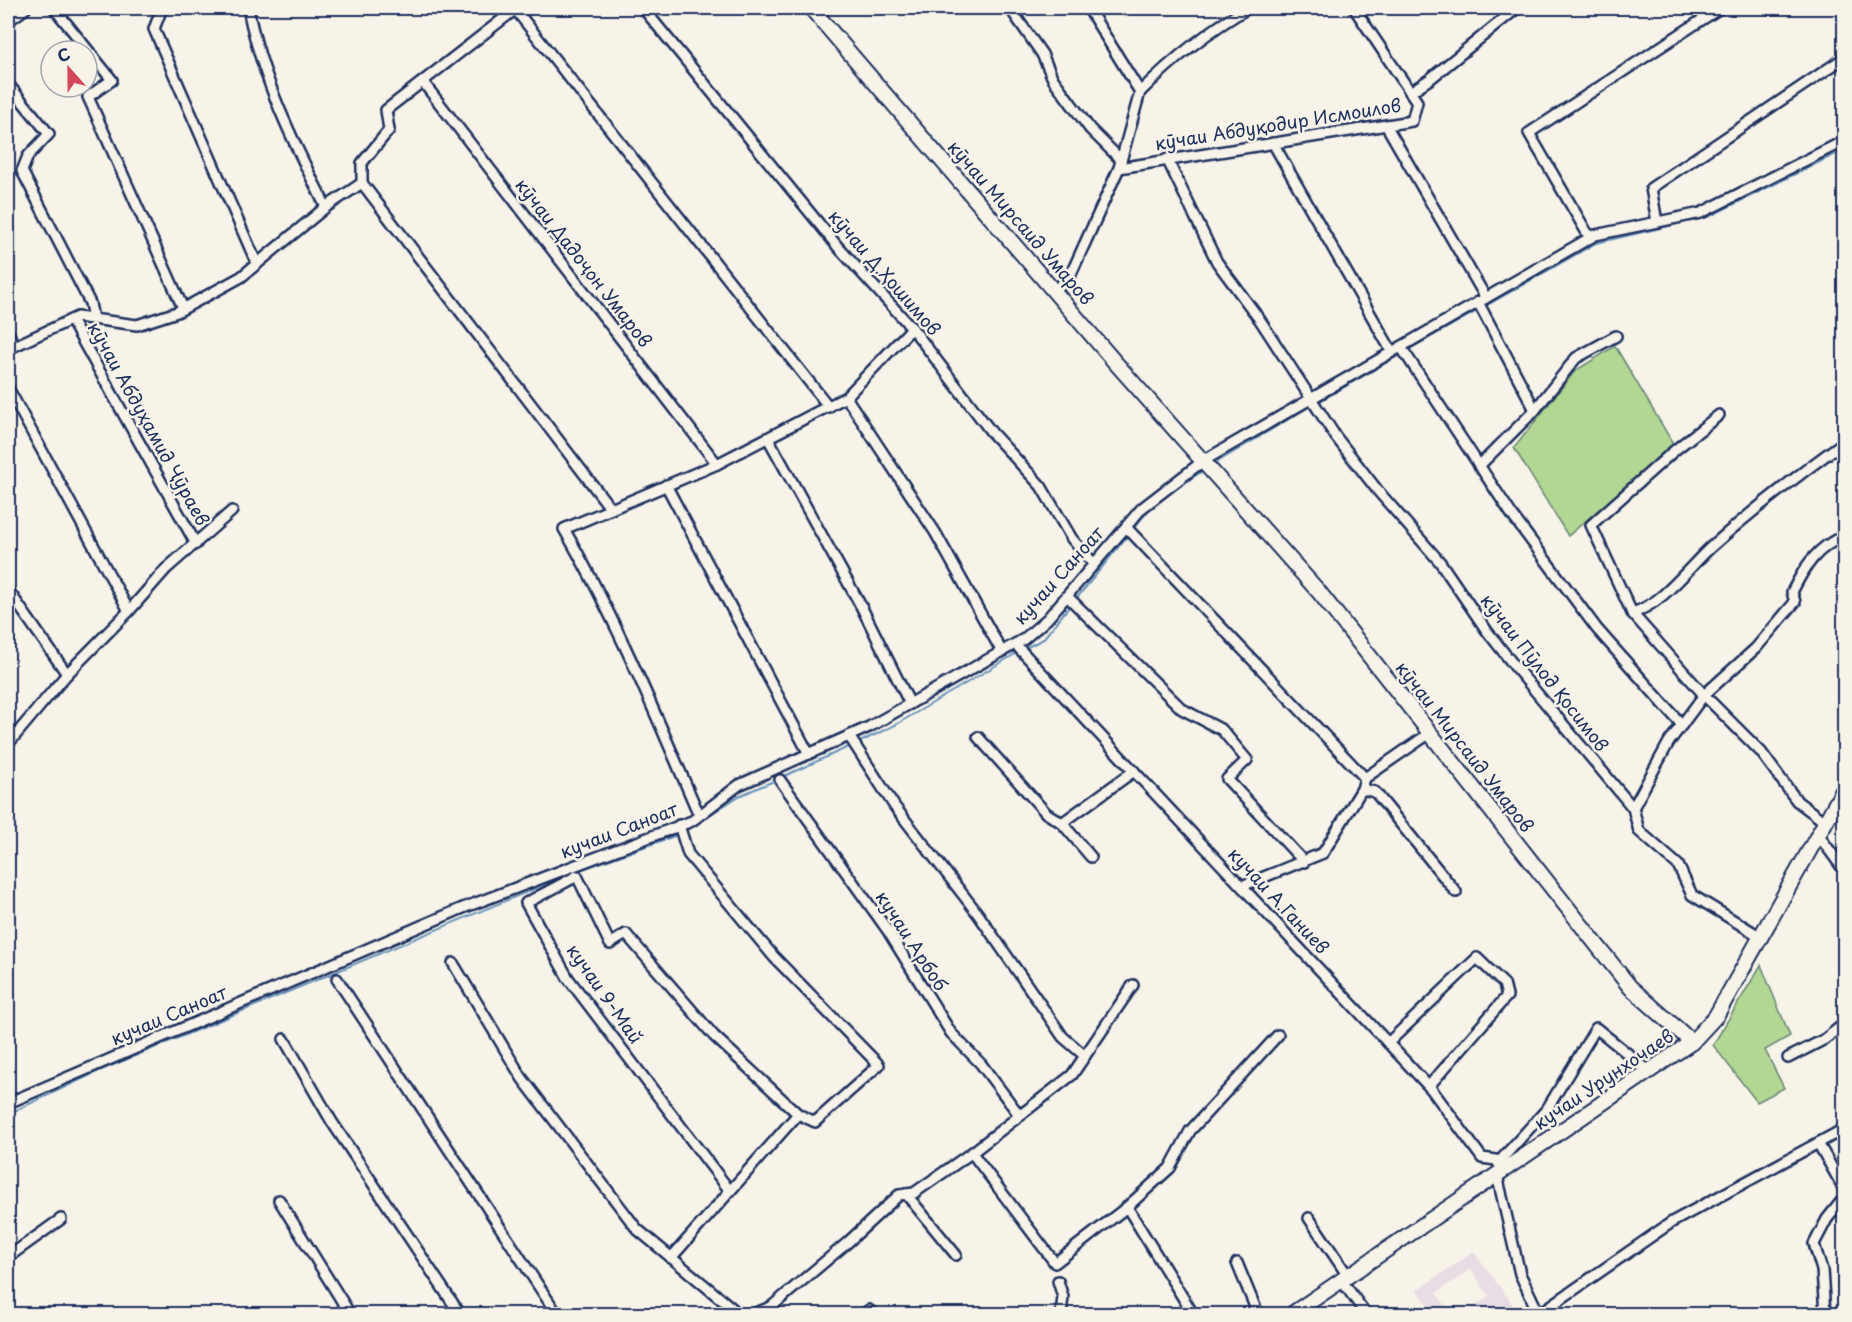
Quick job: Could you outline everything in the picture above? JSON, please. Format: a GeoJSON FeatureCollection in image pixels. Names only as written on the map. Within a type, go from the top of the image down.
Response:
{"type":"FeatureCollection","features":[{"type":"Feature","properties":{"kind":"street"},"geometry":{"type":"LineString","coordinates":[[8,21],[26,8]]}},
{"type":"Feature","properties":{"kind":"street"},"geometry":{"type":"LineString","coordinates":[[54,8],[112,80],[88,96],[183,308]]}},
{"type":"Feature","properties":{"kind":"street"},"geometry":{"type":"LineString","coordinates":[[162,8],[154,29],[257,264]]}},
{"type":"Feature","properties":{"kind":"street"},"geometry":{"type":"LineString","coordinates":[[248,8],[254,42],[299,154],[326,207]]}},
{"type":"Feature","properties":{"kind":"street"},"geometry":{"type":"LineString","coordinates":[[611,509],[362,183],[362,163],[389,130],[386,110],[516,8],[829,407]]}},
{"type":"Feature","properties":{"kind":"street","name":"кӯчаи Д.Ҳошимов"},"geometry":{"type":"LineString","coordinates":[[643,8],[838,247],[912,328],[992,433],[1041,486],[1072,539],[1094,564]]}},
{"type":"Feature","properties":{"kind":"street","name":"кӯчаи Мирсаид Умаров"},"geometry":{"type":"LineString","coordinates":[[811,8],[1054,292],[1319,592],[1630,987],[1692,1042]]}},
{"type":"Feature","properties":{"kind":"street"},"geometry":{"type":"LineString","coordinates":[[1088,8],[1140,92],[1189,47],[1215,27],[1248,8]]}},
{"type":"Feature","properties":{"kind":"street","name":"кӯчаи Абдуқодир Исмоилов"},"geometry":{"type":"LineString","coordinates":[[1120,164],[1167,159],[1412,121],[1417,102],[1354,8]]}},
{"type":"Feature","properties":{"kind":"street","name":"кӯчаи Абдуқодир Исмоилов"},"geometry":{"type":"LineString","coordinates":[[1410,92],[1430,79],[1517,8]]}},
{"type":"Feature","properties":{"kind":"street"},"geometry":{"type":"LineString","coordinates":[[1590,238],[1529,133],[1720,8]]}},
{"type":"Feature","properties":{"kind":"street"},"geometry":{"type":"LineString","coordinates":[[1014,14],[1042,54],[1053,79],[1083,121],[1120,164]]}},
{"type":"Feature","properties":{"kind":"street"},"geometry":{"type":"LineString","coordinates":[[1658,222],[1651,188],[1845,58]]}},
{"type":"Feature","properties":{"kind":"street","name":"кӯчаи Дадоҷон Умаров"},"geometry":{"type":"LineString","coordinates":[[423,82],[717,464]]}},
{"type":"Feature","properties":{"kind":"street","name":"кӯчаи Абдуҳамид Ҷӯраев"},"geometry":{"type":"LineString","coordinates":[[8,84],[49,134],[28,156],[22,171],[90,303],[93,319]]}},
{"type":"Feature","properties":{"kind":"street","name":"кӯчаи Абдуқодир Исмоилов"},"geometry":{"type":"LineString","coordinates":[[1054,292],[1071,274],[1120,164],[1140,92]]}},
{"type":"Feature","properties":{"kind":"street"},"geometry":{"type":"LineString","coordinates":[[1386,125],[1482,300],[1535,410]]}},
{"type":"Feature","properties":{"kind":"street","name":"кучаи Саноат"},"geometry":{"type":"LineString","coordinates":[[8,1103],[463,908],[681,831],[739,785],[809,754],[852,742],[910,704],[1002,652],[1019,648],[1047,619],[1072,600],[1094,564],[1129,530],[1142,508],[1207,466],[1482,300],[1590,238],[1701,213],[1845,141]]}},
{"type":"Feature","properties":{"kind":"street"},"geometry":{"type":"LineString","coordinates":[[1273,143],[1400,351],[1512,515],[1597,628],[1682,725]]}},
{"type":"Feature","properties":{"kind":"street","name":"кӯчаи Пӯлод Қосимов"},"geometry":{"type":"LineString","coordinates":[[1167,159],[1217,262],[1260,320],[1313,403],[1378,491],[1440,562],[1501,650],[1633,808],[1639,831],[1678,864],[1692,895],[1761,937]]}},
{"type":"Feature","properties":{"kind":"street"},"geometry":{"type":"LineString","coordinates":[[8,332],[11,347],[77,317],[137,325],[183,308],[241,277],[326,207],[362,183]]}},
{"type":"Feature","properties":{"kind":"street","name":"кӯчаи Абдуҳамид Ҷӯраев"},"geometry":{"type":"LineString","coordinates":[[71,320],[196,544]]}},
{"type":"Feature","properties":{"kind":"street"},"geometry":{"type":"LineString","coordinates":[[699,815],[641,681],[585,565],[564,529],[717,464],[829,407],[846,397],[912,328]]}},
{"type":"Feature","properties":{"kind":"street"},"geometry":{"type":"LineString","coordinates":[[1479,465],[1535,410],[1576,358],[1616,336]]}},
{"type":"Feature","properties":{"kind":"street"},"geometry":{"type":"LineString","coordinates":[[8,388],[129,611]]}},
{"type":"Feature","properties":{"kind":"street"},"geometry":{"type":"LineString","coordinates":[[846,397],[935,532],[1002,652]]}},
{"type":"Feature","properties":{"kind":"street"},"geometry":{"type":"LineString","coordinates":[[1719,415],[1675,450],[1591,525],[1632,614],[1704,695],[1761,752],[1797,801],[1826,824]]}},
{"type":"Feature","properties":{"kind":"street"},"geometry":{"type":"LineString","coordinates":[[768,438],[861,606],[910,704]]}},
{"type":"Feature","properties":{"kind":"street"},"geometry":{"type":"LineString","coordinates":[[1632,614],[1646,609],[1711,547],[1791,480],[1845,442]]}},
{"type":"Feature","properties":{"kind":"street"},"geometry":{"type":"LineString","coordinates":[[666,485],[809,754]]}},
{"type":"Feature","properties":{"kind":"street"},"geometry":{"type":"LineString","coordinates":[[8,744],[67,674],[129,611],[166,569],[232,511]]}},
{"type":"Feature","properties":{"kind":"street"},"geometry":{"type":"LineString","coordinates":[[1129,530],[1365,778]]}},
{"type":"Feature","properties":{"kind":"street"},"geometry":{"type":"LineString","coordinates":[[1633,808],[1669,742],[1704,695],[1756,648],[1794,603],[1792,592],[1809,559],[1831,541],[1845,536]]}},
{"type":"Feature","properties":{"kind":"street"},"geometry":{"type":"LineString","coordinates":[[8,590],[67,674]]}},
{"type":"Feature","properties":{"kind":"street"},"geometry":{"type":"LineString","coordinates":[[1072,600],[1182,709],[1222,730],[1247,759],[1227,779],[1304,862]]}},
{"type":"Feature","properties":{"kind":"street","name":"кучаи А.Ганиев"},"geometry":{"type":"LineString","coordinates":[[1019,648],[1428,1086],[1469,1136],[1482,1158],[1500,1169]]}},
{"type":"Feature","properties":{"kind":"street"},"geometry":{"type":"LineString","coordinates":[[1242,886],[1323,853],[1362,789],[1365,778],[1430,733]]}},
{"type":"Feature","properties":{"kind":"street"},"geometry":{"type":"LineString","coordinates":[[978,737],[1046,813],[1062,822],[1091,857]]}},
{"type":"Feature","properties":{"kind":"street"},"geometry":{"type":"LineString","coordinates":[[852,742],[895,807],[978,914],[1064,1037],[1085,1056]]}},
{"type":"Feature","properties":{"kind":"street"},"geometry":{"type":"LineString","coordinates":[[1062,822],[1134,771]]}},
{"type":"Feature","properties":{"kind":"street","name":"кучаи Арбоб"},"geometry":{"type":"LineString","coordinates":[[780,780],[888,931],[951,1033],[981,1064],[1020,1116]]}},
{"type":"Feature","properties":{"kind":"street"},"geometry":{"type":"LineString","coordinates":[[1362,789],[1375,792],[1456,892]]}},
{"type":"Feature","properties":{"kind":"street","name":"кучаи Урунхочаев"},"geometry":{"type":"LineString","coordinates":[[1292,1314],[1500,1169],[1692,1042],[1716,1016],[1845,789]]}},
{"type":"Feature","properties":{"kind":"street"},"geometry":{"type":"LineString","coordinates":[[671,1257],[798,1114],[814,1122],[879,1065],[774,957],[688,854],[681,831]]}},
{"type":"Feature","properties":{"kind":"street"},"geometry":{"type":"LineString","coordinates":[[1819,836],[1845,870]]}},
{"type":"Feature","properties":{"kind":"street","name":"кучаи 9-Май"},"geometry":{"type":"LineString","coordinates":[[730,1191],[568,978],[526,903],[577,876],[610,944],[626,934],[714,1036],[798,1114]]}},
{"type":"Feature","properties":{"kind":"street"},"geometry":{"type":"LineString","coordinates":[[1388,1043],[1477,958],[1504,984],[1507,996],[1428,1086]]}},
{"type":"Feature","properties":{"kind":"street"},"geometry":{"type":"LineString","coordinates":[[453,963],[522,1078],[637,1229],[733,1309],[735,1314]]}},
{"type":"Feature","properties":{"kind":"street"},"geometry":{"type":"LineString","coordinates":[[337,979],[557,1314]]}},
{"type":"Feature","properties":{"kind":"street"},"geometry":{"type":"LineString","coordinates":[[755,1314],[771,1307],[847,1244],[899,1195],[914,1193],[972,1153],[1072,1076],[1133,985]]}},
{"type":"Feature","properties":{"kind":"street"},"geometry":{"type":"LineString","coordinates":[[1788,1058],[1825,1039],[1845,1023]]}},
{"type":"Feature","properties":{"kind":"street"},"geometry":{"type":"LineString","coordinates":[[1649,1071],[1596,1028],[1547,1109],[1500,1169],[1520,1274],[1539,1314],[1672,1222],[1845,1130]]}},
{"type":"Feature","properties":{"kind":"street"},"geometry":{"type":"LineString","coordinates":[[972,1153],[1055,1263],[1127,1207],[1170,1168],[1190,1131],[1278,1035]]}},
{"type":"Feature","properties":{"kind":"street"},"geometry":{"type":"LineString","coordinates":[[284,1040],[332,1122],[460,1314]]}},
{"type":"Feature","properties":{"kind":"street"},"geometry":{"type":"LineString","coordinates":[[1818,1143],[1845,1189]]}},
{"type":"Feature","properties":{"kind":"street"},"geometry":{"type":"LineString","coordinates":[[906,1194],[956,1256]]}},
{"type":"Feature","properties":{"kind":"street"},"geometry":{"type":"LineString","coordinates":[[1825,1314],[1822,1270],[1814,1244],[1827,1219],[1845,1198]]}},
{"type":"Feature","properties":{"kind":"street"},"geometry":{"type":"LineString","coordinates":[[279,1200],[350,1314]]}},
{"type":"Feature","properties":{"kind":"street"},"geometry":{"type":"LineString","coordinates":[[1127,1207],[1193,1314]]}},
{"type":"Feature","properties":{"kind":"street"},"geometry":{"type":"LineString","coordinates":[[1309,1218],[1366,1314]]}},
{"type":"Feature","properties":{"kind":"street"},"geometry":{"type":"LineString","coordinates":[[8,1257],[61,1219]]}},
{"type":"Feature","properties":{"kind":"street"},"geometry":{"type":"LineString","coordinates":[[1237,1263],[1258,1314]]}},
{"type":"Feature","properties":{"kind":"street"},"geometry":{"type":"LineString","coordinates":[[1058,1281],[1063,1297],[1061,1314]]}},
{"type":"Feature","properties":{"kind":"street"},"geometry":{"type":"LineString","coordinates":[[864,1314],[869,1310],[873,1314]]}},
{"type":"Feature","properties":{"kind":"shaded area"},"geometry":{"type":"Polygon","coordinates":[[[1474,1252],[1520,1314],[1501,1314],[1498,1310],[1491,1314],[1463,1314],[1489,1296],[1471,1269],[1436,1293],[1452,1314],[1435,1314],[1417,1290],[1474,1252]]]}},
{"type":"Feature","properties":{"kind":"green space"},"geometry":{"type":"Polygon","coordinates":[[[1615,346],[1674,445],[1568,536],[1514,448],[1575,371],[1615,346]]]}},
{"type":"Feature","properties":{"kind":"green space"},"geometry":{"type":"Polygon","coordinates":[[[1761,965],[1790,1036],[1765,1050],[1784,1088],[1757,1102],[1713,1045],[1761,965]]]}},
{"type":"Feature","properties":{"kind":"waterway"},"geometry":{"type":"LineString","coordinates":[[1484,307],[1596,243],[1708,217],[1844,150]]}},
{"type":"Feature","properties":{"kind":"waterway"},"geometry":{"type":"LineString","coordinates":[[1408,350],[1479,310]]}},
{"type":"Feature","properties":{"kind":"waterway"},"geometry":{"type":"LineString","coordinates":[[1317,403],[1403,353]]}},
{"type":"Feature","properties":{"kind":"waterway"},"geometry":{"type":"LineString","coordinates":[[1214,464],[1312,405]]}},
{"type":"Feature","properties":{"kind":"waterway"},"geometry":{"type":"LineString","coordinates":[[1161,499],[1204,470]]}},
{"type":"Feature","properties":{"kind":"waterway"},"geometry":{"type":"LineString","coordinates":[[1133,529],[1152,506]]}},
{"type":"Feature","properties":{"kind":"waterway"},"geometry":{"type":"LineString","coordinates":[[1076,599],[1129,534]]}},
{"type":"Feature","properties":{"kind":"waterway"},"geometry":{"type":"LineString","coordinates":[[1022,650],[1043,639],[1072,603]]}},
{"type":"Feature","properties":{"kind":"waterway"},"geometry":{"type":"LineString","coordinates":[[858,743],[897,724],[1017,653]]}},
{"type":"Feature","properties":{"kind":"waterway"},"geometry":{"type":"LineString","coordinates":[[782,777],[853,745]]}},
{"type":"Feature","properties":{"kind":"waterway"},"geometry":{"type":"LineString","coordinates":[[685,831],[739,796],[776,780]]}},
{"type":"Feature","properties":{"kind":"waterway"},"geometry":{"type":"LineString","coordinates":[[8,1114],[99,1071],[572,873],[680,834]]}}]}
